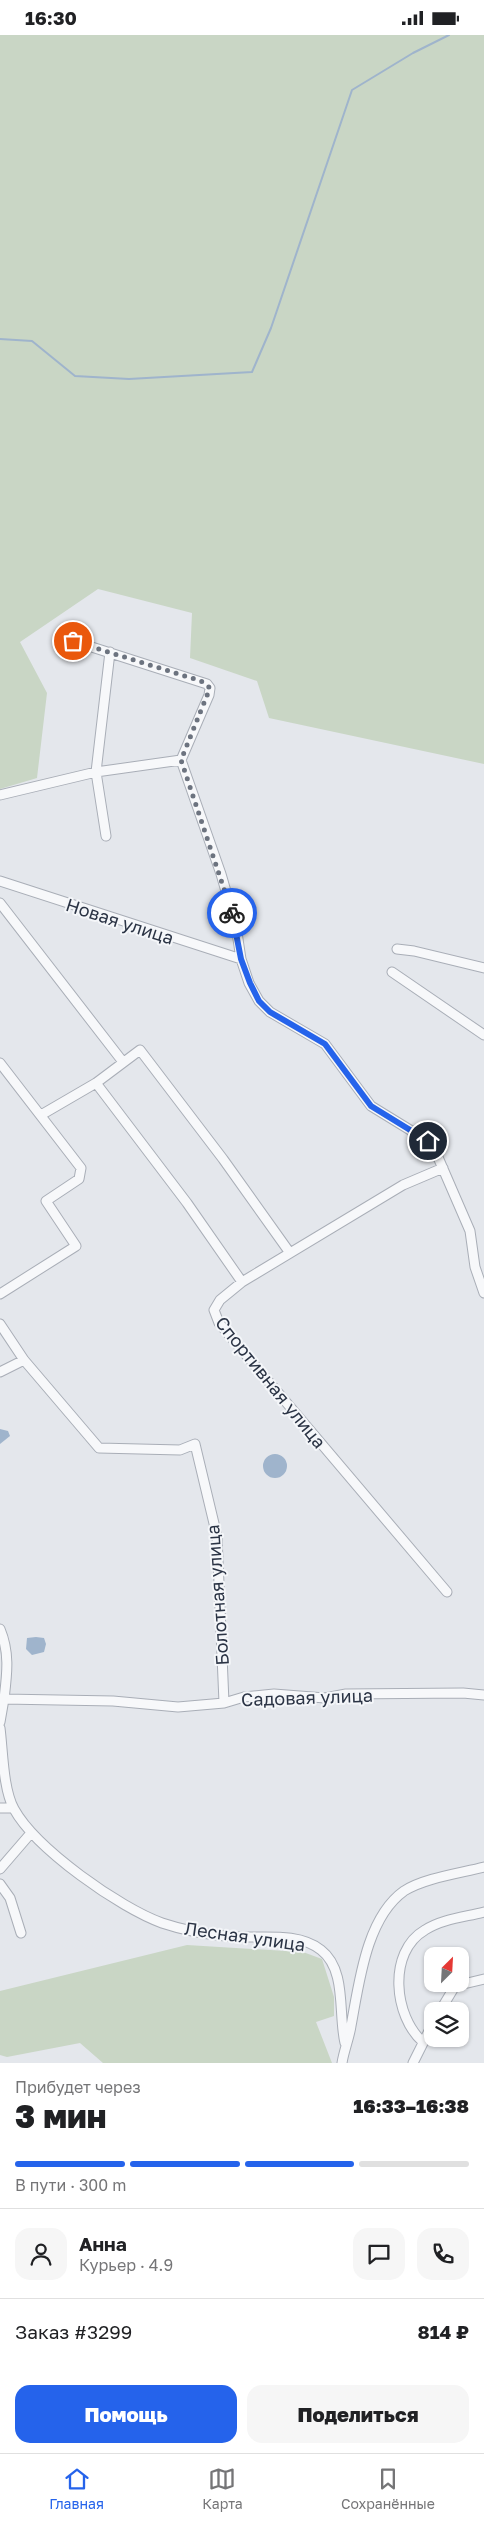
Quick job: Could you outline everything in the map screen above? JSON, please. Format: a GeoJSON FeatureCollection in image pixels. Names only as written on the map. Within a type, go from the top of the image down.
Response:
{"type":"FeatureCollection","features":[{"type":"Feature","properties":{"kind":"street"},"geometry":{"type":"LineString","coordinates":[[73,641],[207,684],[210,688],[209,695],[181,760],[221,874],[236,926],[241,959],[250,983],[259,1001],[270,1012],[325,1044],[371,1106],[428,1141],[439,1155],[470,1231],[475,1267],[484,1293]]}},
{"type":"Feature","properties":{"kind":"street"},"geometry":{"type":"LineString","coordinates":[[106,836],[96,772],[110,652]]}},
{"type":"Feature","properties":{"kind":"street"},"geometry":{"type":"LineString","coordinates":[[0,795],[96,772],[181,760]]}},
{"type":"Feature","properties":{"kind":"street","name":"Новая улица"},"geometry":{"type":"LineString","coordinates":[[0,881],[241,959]]}},
{"type":"Feature","properties":{"kind":"street"},"geometry":{"type":"LineString","coordinates":[[0,903],[123,1062]]}},
{"type":"Feature","properties":{"kind":"street"},"geometry":{"type":"LineString","coordinates":[[397,949],[484,968]]}},
{"type":"Feature","properties":{"kind":"street"},"geometry":{"type":"LineString","coordinates":[[392,972],[484,1035]]}},
{"type":"Feature","properties":{"kind":"street"},"geometry":{"type":"LineString","coordinates":[[41,1115],[96,1083],[140,1050],[223,1159],[290,1253]]}},
{"type":"Feature","properties":{"kind":"street"},"geometry":{"type":"LineString","coordinates":[[0,1063],[81,1168],[79,1179],[46,1201],[76,1246],[0,1294]]}},
{"type":"Feature","properties":{"kind":"street"},"geometry":{"type":"LineString","coordinates":[[96,1083],[187,1203],[242,1282]]}},
{"type":"Feature","properties":{"kind":"street","name":"Спортивная улица"},"geometry":{"type":"LineString","coordinates":[[443,1168],[402,1185],[242,1282],[216,1305],[215,1315],[219,1323],[447,1592]]}},
{"type":"Feature","properties":{"kind":"street","name":"Болотная улица"},"geometry":{"type":"LineString","coordinates":[[0,1324],[24,1360],[99,1448],[180,1450],[195,1444],[216,1536],[224,1703]]}},
{"type":"Feature","properties":{"kind":"street"},"geometry":{"type":"LineString","coordinates":[[0,1372],[24,1360]]}},
{"type":"Feature","properties":{"kind":"street"},"geometry":{"type":"LineString","coordinates":[[0,1629],[5,1641],[8,1665],[0,1722]]}},
{"type":"Feature","properties":{"kind":"street","name":"Садовая улица"},"geometry":{"type":"LineString","coordinates":[[4,1699],[113,1701],[178,1707],[224,1703],[244,1697],[274,1694],[325,1698],[346,1694],[464,1693],[484,1695]]}},
{"type":"Feature","properties":{"kind":"street","name":"Лесная улица"},"geometry":{"type":"LineString","coordinates":[[0,1728],[7,1781],[14,1808],[31,1833],[82,1875],[122,1902],[161,1923],[196,1933],[228,1937],[292,1939],[309,1943],[322,1951],[331,1963],[337,1979],[346,2043]]}},
{"type":"Feature","properties":{"kind":"street"},"geometry":{"type":"LineString","coordinates":[[0,1808],[14,1808]]}},
{"type":"Feature","properties":{"kind":"street"},"geometry":{"type":"LineString","coordinates":[[0,1869],[31,1833]]}},
{"type":"Feature","properties":{"kind":"street"},"geometry":{"type":"LineString","coordinates":[[342,2063],[351,2029],[360,1970],[367,1950],[392,1902],[405,1891],[421,1883],[484,1867]]}},
{"type":"Feature","properties":{"kind":"street"},"geometry":{"type":"LineString","coordinates":[[0,1884],[10,1898],[21,1933]]}},
{"type":"Feature","properties":{"kind":"street"},"geometry":{"type":"LineString","coordinates":[[413,2063],[423,2042],[416,2036],[398,1991],[397,1977],[410,1943],[424,1930],[438,1923],[484,1912]]}},
{"type":"Feature","properties":{"kind":"street"},"geometry":{"type":"LineString","coordinates":[[445,2002],[455,1986],[484,1979]]}},
{"type":"Feature","properties":{"kind":"green space"},"geometry":{"type":"Polygon","coordinates":[[[0,35],[484,35],[484,764],[269,718],[257,681],[190,658],[192,613],[98,589],[20,642],[47,693],[37,778],[0,789],[0,35]]]}},
{"type":"Feature","properties":{"kind":"green space"},"geometry":{"type":"Polygon","coordinates":[[[187,1945],[303,1952],[322,1959],[334,1997],[334,2016],[316,2022],[332,2063],[103,2063],[80,2043],[7,2057],[0,2055],[0,1991],[187,1945]]]}},
{"type":"Feature","properties":{"kind":"water"},"geometry":{"type":"Polygon","coordinates":[[[0,1429],[8,1431],[10,1436],[0,1444],[0,1429]]]}},
{"type":"Feature","properties":{"kind":"water"},"geometry":{"type":"Polygon","coordinates":[[[275,1454],[284,1457],[287,1466],[284,1475],[275,1478],[266,1475],[263,1466],[266,1457],[275,1454]]]}},
{"type":"Feature","properties":{"kind":"water"},"geometry":{"type":"Polygon","coordinates":[[[27,1638],[44,1638],[46,1644],[44,1652],[32,1655],[26,1649],[27,1638]]]}},
{"type":"Feature","properties":{"kind":"waterway"},"geometry":{"type":"LineString","coordinates":[[0,339],[32,341],[75,376],[129,379],[252,372],[271,328],[352,90],[413,53],[449,35]]}},
{"type":"Feature","properties":{"kind":"way so far"},"geometry":{"type":"LineString","coordinates":[[73,641],[201,681],[210,688],[209,695],[181,760],[221,874],[232,913]]}},
{"type":"Feature","properties":{"kind":"route"},"geometry":{"type":"LineString","coordinates":[[232,913],[241,959],[259,1001],[270,1012],[325,1044],[371,1106],[428,1141]]}}]}
